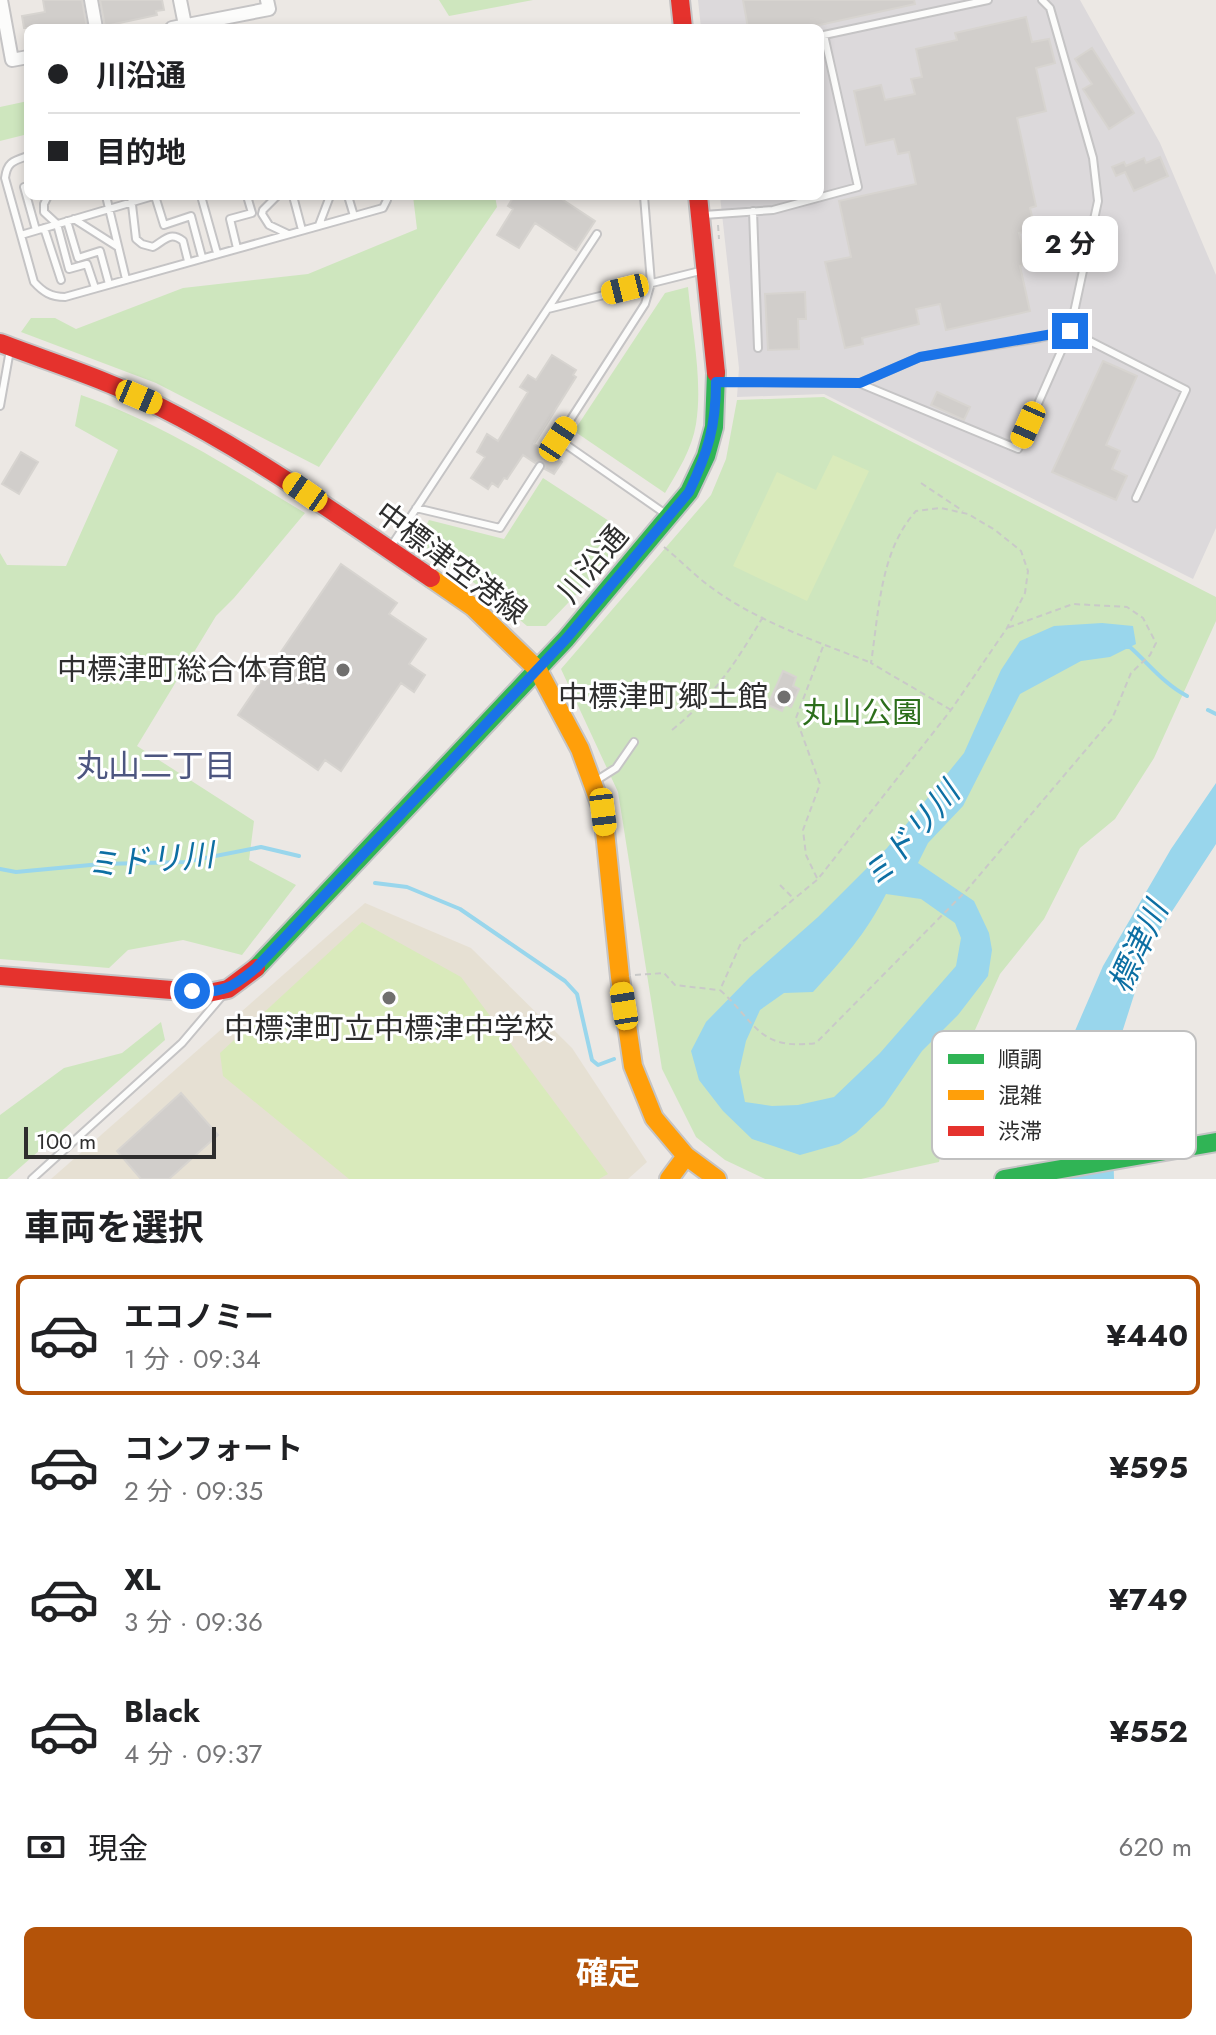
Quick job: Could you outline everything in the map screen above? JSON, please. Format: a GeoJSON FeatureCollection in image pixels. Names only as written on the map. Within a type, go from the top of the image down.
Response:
{"type":"FeatureCollection","features":[{"type":"Feature","properties":{"kind":"main road"},"geometry":{"type":"LineString","coordinates":[[680,0],[683,24]]}},
{"type":"Feature","properties":{"kind":"main road","name":"川沿通"},"geometry":{"type":"LineString","coordinates":[[228,989],[256,968],[538,670],[689,492],[702,466],[716,417],[707,269],[698,200]]}},
{"type":"Feature","properties":{"kind":"main road","name":"中標津空港線"},"geometry":{"type":"LineString","coordinates":[[5,345],[98,379],[159,406],[281,476],[473,607],[538,670],[594,782],[603,812],[620,977],[633,1066],[654,1118],[686,1156],[717,1179]]}},
{"type":"Feature","properties":{"kind":"main road"},"geometry":{"type":"LineString","coordinates":[[0,976],[208,993],[228,989]]}},
{"type":"Feature","properties":{"kind":"main road"},"geometry":{"type":"LineString","coordinates":[[1196,1145],[1216,1142]]}},
{"type":"Feature","properties":{"kind":"main road"},"geometry":{"type":"LineString","coordinates":[[669,1179],[686,1156]]}},
{"type":"Feature","properties":{"kind":"main road"},"geometry":{"type":"LineString","coordinates":[[1004,1179],[1115,1159]]}},
{"type":"Feature","properties":{"kind":"street"},"geometry":{"type":"LineString","coordinates":[[1,0],[12,60],[24,58]]}},
{"type":"Feature","properties":{"kind":"street"},"geometry":{"type":"LineString","coordinates":[[91,0],[95,24]]}},
{"type":"Feature","properties":{"kind":"street"},"geometry":{"type":"LineString","coordinates":[[178,24],[180,0]]}},
{"type":"Feature","properties":{"kind":"street"},"geometry":{"type":"LineString","coordinates":[[193,24],[269,9],[267,0]]}},
{"type":"Feature","properties":{"kind":"lane"},"geometry":{"type":"LineString","coordinates":[[824,196],[858,187],[824,35],[988,0]]}},
{"type":"Feature","properties":{"kind":"lane"},"geometry":{"type":"LineString","coordinates":[[716,382],[860,383],[1018,449],[1070,331],[1098,201],[1093,158],[1050,8],[1042,0]]}},
{"type":"Feature","properties":{"kind":"lane"},"geometry":{"type":"LineString","coordinates":[[24,157],[11,161],[6,167],[5,178],[34,282],[46,293],[65,297],[383,208],[387,200]]}},
{"type":"Feature","properties":{"kind":"lane"},"geometry":{"type":"LineString","coordinates":[[29,200],[61,280]]}},
{"type":"Feature","properties":{"kind":"lane"},"geometry":{"type":"LineString","coordinates":[[46,200],[44,212],[57,224],[69,269],[87,264],[95,288]]}},
{"type":"Feature","properties":{"kind":"lane"},"geometry":{"type":"LineString","coordinates":[[107,200],[126,279]]}},
{"type":"Feature","properties":{"kind":"lane"},"geometry":{"type":"LineString","coordinates":[[21,235],[129,200]]}},
{"type":"Feature","properties":{"kind":"lane"},"geometry":{"type":"LineString","coordinates":[[132,200],[136,239],[153,247],[164,238],[178,237],[183,241],[188,261]]}},
{"type":"Feature","properties":{"kind":"lane"},"geometry":{"type":"LineString","coordinates":[[152,200],[164,225],[191,216],[202,257]]}},
{"type":"Feature","properties":{"kind":"lane"},"geometry":{"type":"LineString","coordinates":[[202,200],[217,253]]}},
{"type":"Feature","properties":{"kind":"lane"},"geometry":{"type":"LineString","coordinates":[[237,248],[230,219],[252,213],[248,200]]}},
{"type":"Feature","properties":{"kind":"lane"},"geometry":{"type":"LineString","coordinates":[[274,200],[262,214],[269,225],[288,234]]}},
{"type":"Feature","properties":{"kind":"lane"},"geometry":{"type":"LineString","coordinates":[[294,200],[302,230]]}},
{"type":"Feature","properties":{"kind":"lane"},"geometry":{"type":"LineString","coordinates":[[319,225],[328,200]]}},
{"type":"Feature","properties":{"kind":"lane"},"geometry":{"type":"LineString","coordinates":[[349,200],[354,216]]}},
{"type":"Feature","properties":{"kind":"lane"},"geometry":{"type":"LineString","coordinates":[[549,453],[645,304],[651,283],[644,200]]}},
{"type":"Feature","properties":{"kind":"lane"},"geometry":{"type":"LineString","coordinates":[[700,215],[773,210],[810,200]]}},
{"type":"Feature","properties":{"kind":"lane"},"geometry":{"type":"LineString","coordinates":[[753,211],[758,348]]}},
{"type":"Feature","properties":{"kind":"lane"},"geometry":{"type":"LineString","coordinates":[[70,220],[118,247]]}},
{"type":"Feature","properties":{"kind":"lane"},"geometry":{"type":"LineString","coordinates":[[70,220],[78,258],[100,251],[109,284]]}},
{"type":"Feature","properties":{"kind":"lane"},"geometry":{"type":"LineString","coordinates":[[91,242],[96,233]]}},
{"type":"Feature","properties":{"kind":"lane"},"geometry":{"type":"LineString","coordinates":[[390,548],[597,234]]}},
{"type":"Feature","properties":{"kind":"lane"},"geometry":{"type":"LineString","coordinates":[[43,261],[54,258]]}},
{"type":"Feature","properties":{"kind":"lane"},"geometry":{"type":"LineString","coordinates":[[548,309],[707,269]]}},
{"type":"Feature","properties":{"kind":"lane"},"geometry":{"type":"LineString","coordinates":[[860,383],[920,357],[1070,331],[1186,390],[1136,498]]}},
{"type":"Feature","properties":{"kind":"lane"},"geometry":{"type":"LineString","coordinates":[[0,406],[5,345]]}},
{"type":"Feature","properties":{"kind":"lane"},"geometry":{"type":"LineString","coordinates":[[558,439],[670,517]]}},
{"type":"Feature","properties":{"kind":"lane"},"geometry":{"type":"LineString","coordinates":[[416,508],[500,528],[540,466]]}},
{"type":"Feature","properties":{"kind":"lane"},"geometry":{"type":"LineString","coordinates":[[594,782],[616,768],[634,742]]}},
{"type":"Feature","properties":{"kind":"lane"},"geometry":{"type":"LineString","coordinates":[[32,1179],[182,1043],[228,989]]}},
{"type":"Feature","properties":{"kind":"path"},"geometry":{"type":"LineString","coordinates":[[720,990],[741,943],[818,879],[951,710],[1007,628],[1025,593],[1028,571],[1021,551],[995,530],[921,483]]}},
{"type":"Feature","properties":{"kind":"path"},"geometry":{"type":"LineString","coordinates":[[871,663],[890,554],[901,528],[916,511],[941,508],[968,514]]}},
{"type":"Feature","properties":{"kind":"path"},"geometry":{"type":"LineString","coordinates":[[664,546],[711,588],[763,617],[871,663],[951,710]]}},
{"type":"Feature","properties":{"kind":"path"},"geometry":{"type":"LineString","coordinates":[[620,977],[664,973],[675,985],[720,990],[759,1033],[792,1046],[816,1043],[966,891],[1112,719],[1131,673],[1150,655],[1156,643],[1143,618],[1127,607],[1073,604],[1007,628]]}},
{"type":"Feature","properties":{"kind":"path"},"geometry":{"type":"LineString","coordinates":[[672,730],[701,706],[729,673],[763,617]]}},
{"type":"Feature","properties":{"kind":"path"},"geometry":{"type":"LineString","coordinates":[[818,879],[806,855],[803,830],[820,784],[796,718],[824,644]]}},
{"type":"Feature","properties":{"kind":"path"},"geometry":{"type":"LineString","coordinates":[[780,885],[793,899]]}},
{"type":"Feature","properties":{"kind":"shaded area"},"geometry":{"type":"Polygon","coordinates":[[[698,0],[1080,0],[1160,143],[1216,275],[1216,528],[1193,579],[824,394],[737,397],[739,368],[720,200],[824,200],[824,24],[701,24],[698,0]]]}},
{"type":"Feature","properties":{"kind":"shaded area","name":"中標津町立中標津中学校"},"geometry":{"type":"Polygon","coordinates":[[[365,903],[471,948],[572,1048],[647,1162],[628,1179],[51,1179],[365,903]]]}},
{"type":"Feature","properties":{"kind":"green space"},"geometry":{"type":"Polygon","coordinates":[[[439,0],[533,0],[449,16],[439,0]]]}},
{"type":"Feature","properties":{"kind":"green space"},"geometry":{"type":"Polygon","coordinates":[[[24,102],[24,135],[0,141],[0,107],[24,102]]]}},
{"type":"Feature","properties":{"kind":"green space"},"geometry":{"type":"Polygon","coordinates":[[[413,200],[496,200],[497,207],[319,467],[156,383],[21,332],[31,318],[55,318],[76,329],[183,288],[308,274],[417,229],[413,200]]]}},
{"type":"Feature","properties":{"kind":"green space"},"geometry":{"type":"Polygon","coordinates":[[[688,287],[698,373],[698,407],[688,451],[665,493],[574,431],[665,293],[688,287]]]}},
{"type":"Feature","properties":{"kind":"green space"},"geometry":{"type":"Polygon","coordinates":[[[81,395],[168,433],[305,513],[216,616],[137,746],[254,821],[249,860],[296,885],[242,955],[183,940],[128,950],[109,968],[0,959],[0,553],[7,565],[66,566],[118,450],[75,426],[81,395]]]}},
{"type":"Feature","properties":{"kind":"green space","name":"丸山公園"},"geometry":{"type":"Polygon","coordinates":[[[824,397],[1216,597],[1216,621],[1154,758],[1115,819],[1080,848],[1044,919],[1000,974],[975,1031],[932,1031],[932,1159],[940,1159],[939,1162],[861,1179],[765,1179],[725,1160],[696,1137],[662,1069],[618,792],[561,669],[711,495],[726,459],[737,400],[824,397]]]}},
{"type":"Feature","properties":{"kind":"green space"},"geometry":{"type":"Polygon","coordinates":[[[833,455],[869,471],[807,601],[733,566],[777,472],[816,490],[833,455]]]}},
{"type":"Feature","properties":{"kind":"green space"},"geometry":{"type":"Polygon","coordinates":[[[543,478],[632,536],[546,626],[527,626],[426,548],[423,532],[429,520],[504,539],[543,478]]]}},
{"type":"Feature","properties":{"kind":"green space","name":"中標津町立中標津中学校"},"geometry":{"type":"Polygon","coordinates":[[[362,922],[461,977],[608,1174],[599,1179],[349,1179],[223,1076],[220,1053],[362,922]]]}},
{"type":"Feature","properties":{"kind":"green space"},"geometry":{"type":"Polygon","coordinates":[[[161,1022],[165,1040],[7,1179],[0,1179],[0,1115],[64,1068],[122,1053],[161,1022]]]}},
{"type":"Feature","properties":{"kind":"water"},"geometry":{"type":"Polygon","coordinates":[[[1102,623],[1133,626],[1136,644],[1110,657],[1081,661],[1020,694],[963,806],[928,843],[918,863],[974,901],[989,933],[992,950],[988,976],[942,1031],[932,1031],[932,1041],[884,1106],[856,1133],[839,1144],[800,1155],[752,1139],[723,1111],[699,1080],[691,1051],[706,1022],[887,848],[964,753],[1001,670],[1020,641],[1054,626],[1102,623]],[[886,894],[862,934],[813,992],[784,993],[760,1010],[746,1041],[739,1072],[745,1102],[772,1106],[798,1105],[834,1097],[880,1053],[956,966],[961,938],[955,923],[921,899],[886,894]]]}},
{"type":"Feature","properties":{"kind":"water","name":"標津川"},"geometry":{"type":"Polygon","coordinates":[[[1216,783],[1216,844],[1150,945],[1123,1031],[1075,1031],[1103,966],[1171,849],[1216,783]]]}},
{"type":"Feature","properties":{"kind":"water"},"geometry":{"type":"Polygon","coordinates":[[[1062,1159],[1113,1159],[1114,1179],[1068,1179],[1062,1159]]]}},
{"type":"Feature","properties":{"kind":"building"},"geometry":{"type":"Polygon","coordinates":[[[43,0],[82,0],[86,24],[24,24],[24,28],[22,16],[45,12],[43,0]]]}},
{"type":"Feature","properties":{"kind":"building"},"geometry":{"type":"Polygon","coordinates":[[[100,0],[162,0],[164,10],[156,11],[157,15],[105,24],[100,0]]]}},
{"type":"Feature","properties":{"kind":"building"},"geometry":{"type":"Polygon","coordinates":[[[743,0],[914,0],[915,4],[824,24],[747,24],[743,0]]]}},
{"type":"Feature","properties":{"kind":"building"},"geometry":{"type":"Polygon","coordinates":[[[1026,17],[1032,42],[1049,39],[1055,63],[1036,68],[1046,111],[1017,118],[1036,206],[1030,208],[1035,229],[1019,233],[1024,254],[1036,251],[1038,262],[1020,266],[1030,311],[946,330],[940,304],[916,309],[919,324],[862,338],[863,344],[845,348],[825,262],[851,257],[839,201],[916,184],[909,152],[898,154],[894,139],[866,145],[854,91],[881,85],[885,100],[915,94],[911,79],[922,77],[916,49],[957,40],[955,33],[1026,17]]]}},
{"type":"Feature","properties":{"kind":"building"},"geometry":{"type":"Polygon","coordinates":[[[1092,48],[1134,113],[1109,129],[1083,89],[1092,84],[1075,59],[1092,48]]]}},
{"type":"Feature","properties":{"kind":"building"},"geometry":{"type":"Polygon","coordinates":[[[1160,157],[1168,176],[1134,191],[1125,172],[1116,176],[1112,167],[1124,162],[1126,166],[1144,158],[1146,163],[1160,157]]]}},
{"type":"Feature","properties":{"kind":"building"},"geometry":{"type":"Polygon","coordinates":[[[512,200],[563,200],[595,221],[576,250],[535,223],[519,248],[497,235],[513,209],[508,206],[512,200]]]}},
{"type":"Feature","properties":{"kind":"building"},"geometry":{"type":"Polygon","coordinates":[[[805,292],[806,319],[798,319],[799,349],[768,350],[765,294],[805,292]]]}},
{"type":"Feature","properties":{"kind":"building"},"geometry":{"type":"Polygon","coordinates":[[[552,355],[576,370],[573,375],[576,377],[534,444],[544,450],[546,458],[554,456],[562,462],[554,474],[545,469],[543,461],[535,463],[523,455],[507,479],[504,478],[498,487],[492,483],[488,489],[471,478],[485,457],[477,452],[487,434],[498,441],[528,392],[520,387],[528,375],[536,380],[552,355]]]}},
{"type":"Feature","properties":{"kind":"building"},"geometry":{"type":"Polygon","coordinates":[[[1103,361],[1137,376],[1106,445],[1120,451],[1112,469],[1127,476],[1116,500],[1052,472],[1103,361]]]}},
{"type":"Feature","properties":{"kind":"building"},"geometry":{"type":"Polygon","coordinates":[[[937,392],[970,407],[964,420],[931,405],[937,392]]]}},
{"type":"Feature","properties":{"kind":"building"},"geometry":{"type":"Polygon","coordinates":[[[21,452],[38,462],[19,494],[2,484],[21,452]]]}},
{"type":"Feature","properties":{"kind":"building","name":"中標津町総合体育館"},"geometry":{"type":"Polygon","coordinates":[[[341,564],[397,603],[389,614],[426,639],[409,664],[425,675],[414,692],[401,683],[341,771],[325,760],[318,770],[238,715],[341,564]]]}},
{"type":"Feature","properties":{"kind":"building","name":"中標津町郷土館"},"geometry":{"type":"Polygon","coordinates":[[[783,671],[796,677],[793,686],[799,689],[791,707],[785,704],[782,711],[768,705],[783,671]]]}},
{"type":"Feature","properties":{"kind":"building"},"geometry":{"type":"Polygon","coordinates":[[[181,1093],[218,1135],[169,1179],[141,1179],[117,1151],[181,1093]]]}},
{"type":"Feature","properties":{"kind":"waterway"},"geometry":{"type":"LineString","coordinates":[[1126,647],[1130,647],[1164,680],[1187,696]]}},
{"type":"Feature","properties":{"kind":"waterway"},"geometry":{"type":"LineString","coordinates":[[1208,710],[1216,714]]}},
{"type":"Feature","properties":{"kind":"waterway","name":"ミドリ川"},"geometry":{"type":"LineString","coordinates":[[0,869],[16,872],[101,864],[185,862],[261,847],[299,856]]}},
{"type":"Feature","properties":{"kind":"waterway","name":"ミドリ川"},"geometry":{"type":"LineString","coordinates":[[375,883],[407,887],[460,909],[565,981],[577,994],[592,1060],[598,1065],[614,1059]]}},
{"type":"Feature","properties":{"kind":"traffic: fast"},"geometry":{"type":"LineString","coordinates":[[256,968],[566,639],[689,492],[706,456],[714,427],[716,373]]}},
{"type":"Feature","properties":{"kind":"traffic: fast"},"geometry":{"type":"LineString","coordinates":[[1196,1145],[1216,1142]]}},
{"type":"Feature","properties":{"kind":"traffic: fast"},"geometry":{"type":"LineString","coordinates":[[1004,1179],[1119,1159]]}},
{"type":"Feature","properties":{"kind":"traffic: slow"},"geometry":{"type":"LineString","coordinates":[[431,578],[473,607],[538,670],[580,749],[603,812],[620,977],[633,1066],[654,1118],[686,1156],[717,1179]]}},
{"type":"Feature","properties":{"kind":"traffic: slow"},"geometry":{"type":"LineString","coordinates":[[669,1179],[686,1156]]}},
{"type":"Feature","properties":{"kind":"traffic: jam"},"geometry":{"type":"LineString","coordinates":[[680,0],[683,24]]}},
{"type":"Feature","properties":{"kind":"traffic: jam"},"geometry":{"type":"LineString","coordinates":[[698,200],[716,373]]}},
{"type":"Feature","properties":{"kind":"traffic: jam"},"geometry":{"type":"LineString","coordinates":[[0,343],[120,388],[194,425],[297,488],[431,578]]}},
{"type":"Feature","properties":{"kind":"traffic: jam"},"geometry":{"type":"LineString","coordinates":[[0,976],[208,993],[228,989],[256,968]]}},
{"type":"Feature","properties":{"kind":"place","name":"中標津町総合体育館"},"geometry":{"type":"Point","coordinates":[343,670]}},
{"type":"Feature","properties":{"kind":"place","name":"中標津町郷土館"},"geometry":{"type":"Point","coordinates":[784,697]}},
{"type":"Feature","properties":{"kind":"place","name":"中標津町立中標津中学校"},"geometry":{"type":"Point","coordinates":[389,998]}},
{"type":"Feature","properties":{"kind":"district","name":"丸山二丁目"},"geometry":{"type":"Point","coordinates":[156,766]}},
{"type":"Feature","properties":{"kind":"route"},"geometry":{"type":"LineString","coordinates":[[192,991],[208,993],[228,989],[256,968],[566,639],[689,492],[702,466],[716,417],[716,382],[860,383],[920,357],[1070,331]]}}]}
